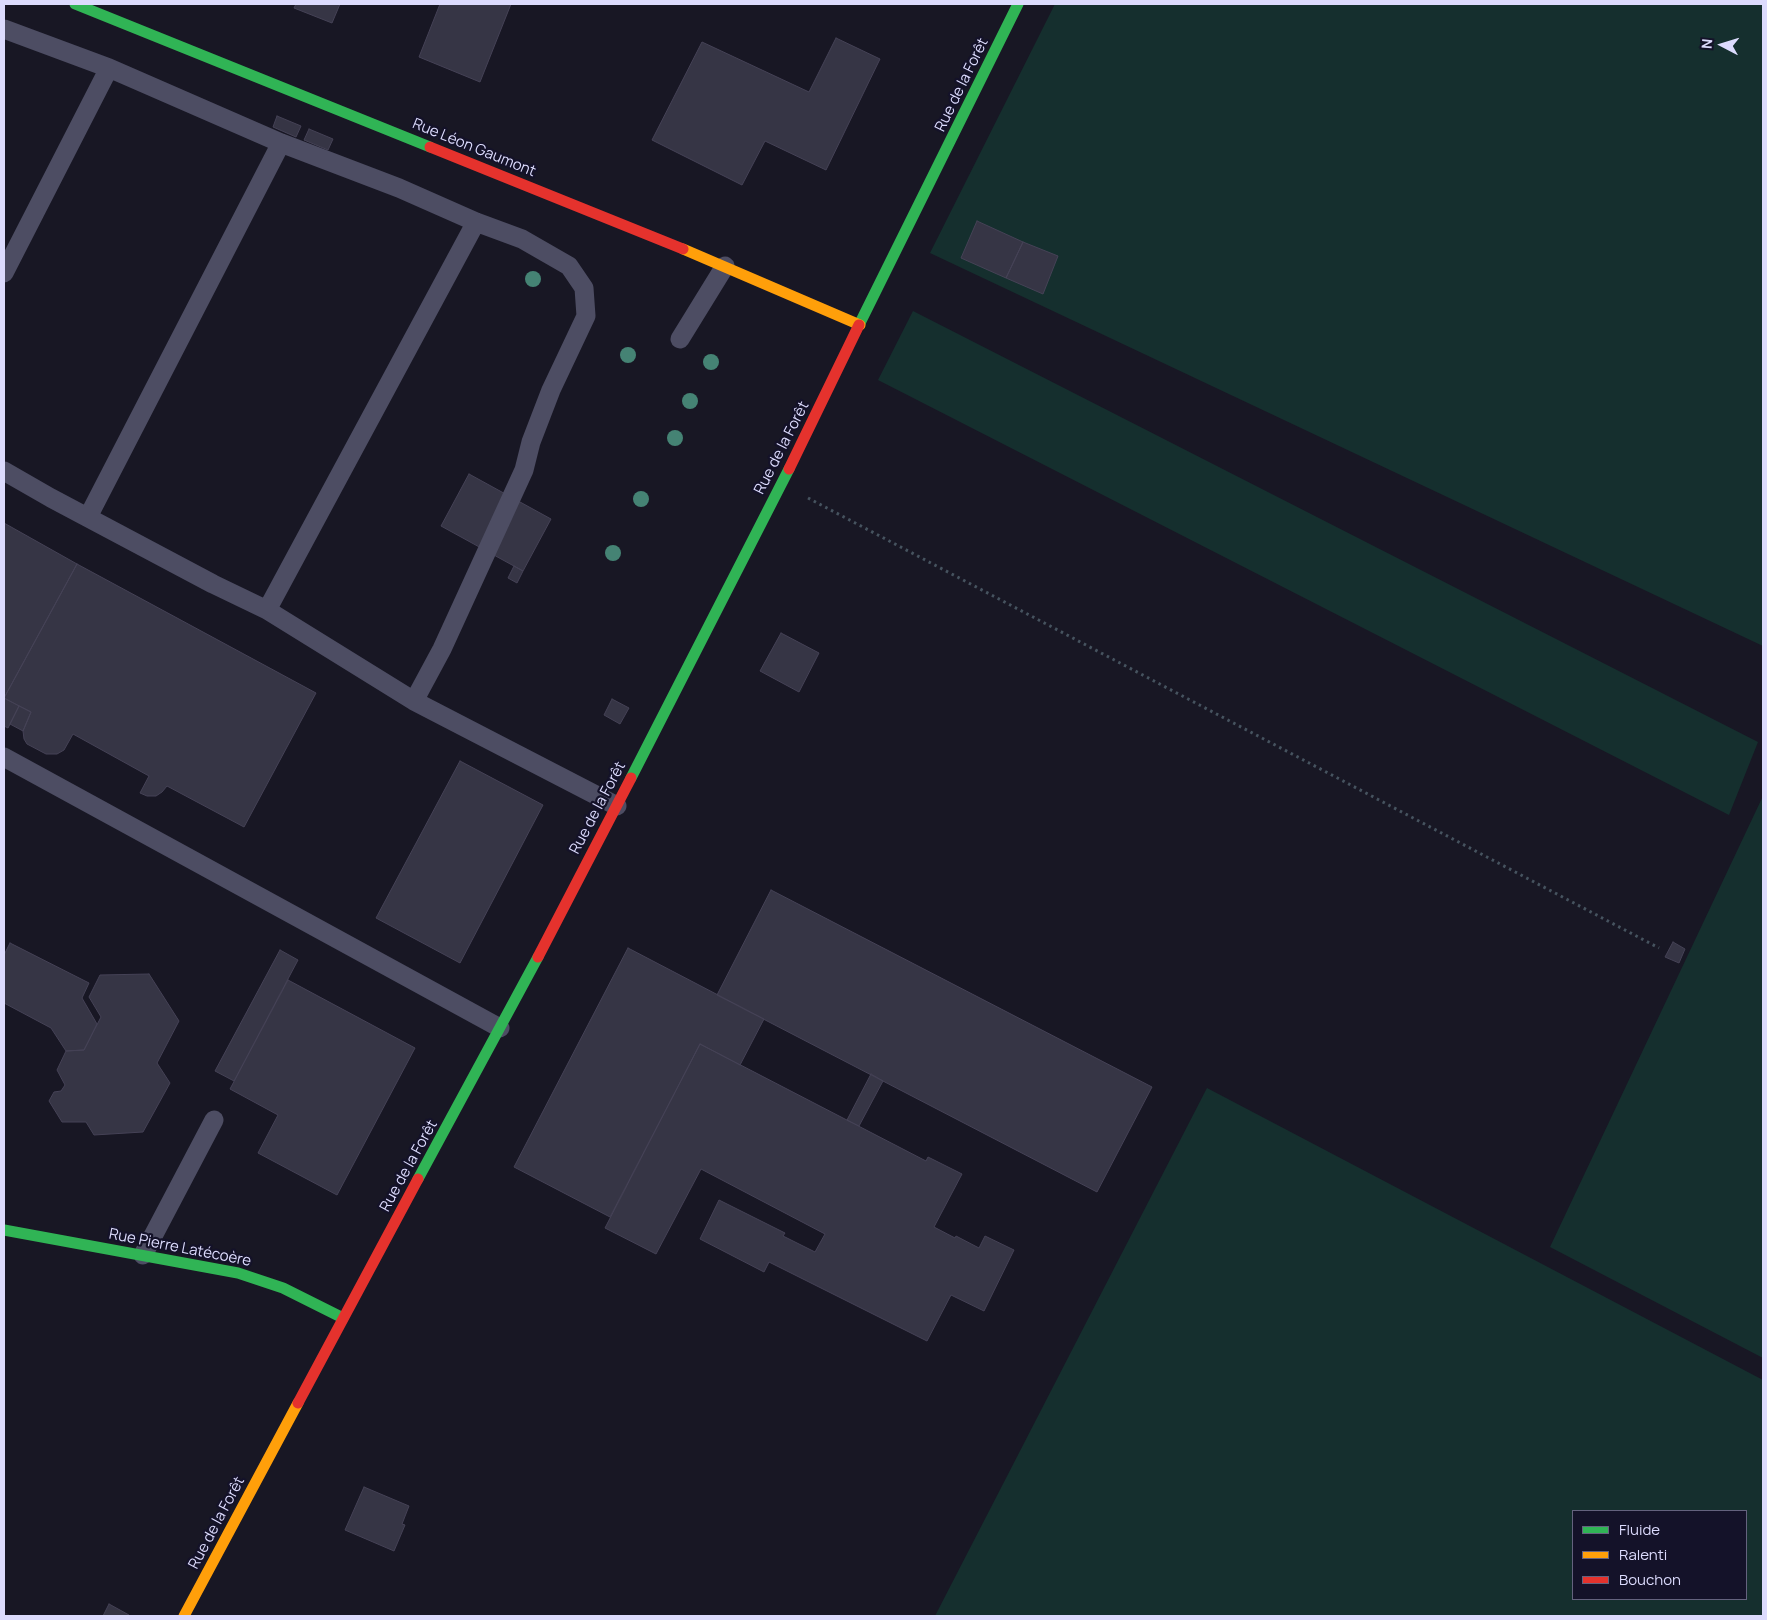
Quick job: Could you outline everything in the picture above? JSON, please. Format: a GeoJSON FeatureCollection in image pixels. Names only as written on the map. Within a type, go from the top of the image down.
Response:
{"type":"FeatureCollection","features":[{"type":"Feature","properties":{"kind":"street","name":"Rue Léon Gaumont"},"geometry":{"type":"LineString","coordinates":[[75,4],[725,266],[860,325]]}},
{"type":"Feature","properties":{"kind":"street","name":"Rue de la Forêt"},"geometry":{"type":"LineString","coordinates":[[184,1616],[617,806],[781,484],[1018,4]]}},
{"type":"Feature","properties":{"kind":"street","name":"Rue Pierre Latécoère"},"geometry":{"type":"LineString","coordinates":[[4,1230],[238,1273],[284,1288],[343,1318]]}},
{"type":"Feature","properties":{"kind":"lane"},"geometry":{"type":"LineString","coordinates":[[4,29],[109,68],[281,143],[400,188],[476,222],[522,239],[569,266],[584,288],[586,316],[550,390],[530,442],[524,470],[442,649],[414,701]]}},
{"type":"Feature","properties":{"kind":"lane"},"geometry":{"type":"LineString","coordinates":[[4,273],[109,68]]}},
{"type":"Feature","properties":{"kind":"lane"},"geometry":{"type":"LineString","coordinates":[[88,517],[281,143]]}},
{"type":"Feature","properties":{"kind":"lane"},"geometry":{"type":"LineString","coordinates":[[267,610],[476,222]]}},
{"type":"Feature","properties":{"kind":"lane"},"geometry":{"type":"LineString","coordinates":[[680,339],[725,266]]}},
{"type":"Feature","properties":{"kind":"lane"},"geometry":{"type":"LineString","coordinates":[[4,471],[213,584],[267,610],[414,701],[617,806]]}},
{"type":"Feature","properties":{"kind":"lane"},"geometry":{"type":"LineString","coordinates":[[4,757],[500,1028]]}},
{"type":"Feature","properties":{"kind":"lane"},"geometry":{"type":"LineString","coordinates":[[144,1255],[214,1120]]}},
{"type":"Feature","properties":{"kind":"path"},"geometry":{"type":"LineString","coordinates":[[781,484],[1659,948]]}},
{"type":"Feature","properties":{"kind":"green space"},"geometry":{"type":"Polygon","coordinates":[[[1055,4],[1763,4],[1763,646],[930,253],[1055,4]]]}},
{"type":"Feature","properties":{"kind":"green space"},"geometry":{"type":"Polygon","coordinates":[[[913,311],[1758,742],[1729,815],[878,380],[913,311]]]}},
{"type":"Feature","properties":{"kind":"green space"},"geometry":{"type":"Polygon","coordinates":[[[1763,796],[1763,1358],[1550,1247],[1763,796]]]}},
{"type":"Feature","properties":{"kind":"green space"},"geometry":{"type":"Polygon","coordinates":[[[1207,1088],[1763,1380],[1763,1616],[935,1616],[1207,1088]]]}},
{"type":"Feature","properties":{"kind":"building"},"geometry":{"type":"Polygon","coordinates":[[[296,4],[340,4],[332,23],[294,8],[296,4]]]}},
{"type":"Feature","properties":{"kind":"building"},"geometry":{"type":"Polygon","coordinates":[[[440,4],[511,4],[480,82],[419,57],[440,4]]]}},
{"type":"Feature","properties":{"kind":"building"},"geometry":{"type":"Polygon","coordinates":[[[836,38],[880,59],[826,170],[765,141],[742,185],[652,140],[702,42],[809,92],[836,38]]]}},
{"type":"Feature","properties":{"kind":"building"},"geometry":{"type":"Polygon","coordinates":[[[277,116],[301,126],[296,137],[273,127],[277,116]]]}},
{"type":"Feature","properties":{"kind":"building"},"geometry":{"type":"Polygon","coordinates":[[[309,129],[333,139],[328,150],[304,140],[309,129]]]}},
{"type":"Feature","properties":{"kind":"building"},"geometry":{"type":"Polygon","coordinates":[[[977,221],[1023,242],[1006,278],[961,258],[977,221]]]}},
{"type":"Feature","properties":{"kind":"building"},"geometry":{"type":"Polygon","coordinates":[[[1023,242],[1058,256],[1043,294],[1006,278],[1023,242]]]}},
{"type":"Feature","properties":{"kind":"building"},"geometry":{"type":"Polygon","coordinates":[[[469,474],[551,519],[523,571],[441,526],[469,474]]]}},
{"type":"Feature","properties":{"kind":"building"},"geometry":{"type":"Polygon","coordinates":[[[4,523],[77,564],[4,698],[4,523]]]}},
{"type":"Feature","properties":{"kind":"building"},"geometry":{"type":"Polygon","coordinates":[[[77,564],[316,693],[244,827],[167,786],[156,796],[147,796],[140,793],[149,776],[73,734],[64,750],[57,754],[46,754],[27,744],[23,731],[31,712],[4,698],[77,564]]]}},
{"type":"Feature","properties":{"kind":"building"},"geometry":{"type":"Polygon","coordinates":[[[514,566],[523,571],[517,583],[508,578],[514,566]]]}},
{"type":"Feature","properties":{"kind":"building"},"geometry":{"type":"Polygon","coordinates":[[[781,633],[819,653],[799,692],[760,671],[781,633]]]}},
{"type":"Feature","properties":{"kind":"building"},"geometry":{"type":"Polygon","coordinates":[[[4,698],[19,706],[8,728],[4,726],[4,698]]]}},
{"type":"Feature","properties":{"kind":"building"},"geometry":{"type":"Polygon","coordinates":[[[612,699],[629,708],[620,724],[604,715],[612,699]]]}},
{"type":"Feature","properties":{"kind":"building"},"geometry":{"type":"Polygon","coordinates":[[[19,706],[31,712],[23,731],[10,724],[19,706]]]}},
{"type":"Feature","properties":{"kind":"building"},"geometry":{"type":"Polygon","coordinates":[[[460,761],[543,805],[460,963],[376,918],[460,761]]]}},
{"type":"Feature","properties":{"kind":"building"},"geometry":{"type":"Polygon","coordinates":[[[771,890],[1152,1087],[1097,1192],[717,995],[771,890]]]}},
{"type":"Feature","properties":{"kind":"building"},"geometry":{"type":"Polygon","coordinates":[[[1673,942],[1685,949],[1679,963],[1665,957],[1673,942]]]}},
{"type":"Feature","properties":{"kind":"building"},"geometry":{"type":"Polygon","coordinates":[[[10,943],[89,983],[82,998],[97,1024],[84,1050],[66,1051],[51,1028],[4,1003],[4,955],[10,943]]]}},
{"type":"Feature","properties":{"kind":"building"},"geometry":{"type":"Polygon","coordinates":[[[628,948],[764,1019],[740,1065],[700,1044],[610,1217],[514,1167],[628,948]]]}},
{"type":"Feature","properties":{"kind":"building"},"geometry":{"type":"Polygon","coordinates":[[[280,950],[298,960],[234,1081],[215,1071],[280,950]]]}},
{"type":"Feature","properties":{"kind":"building"},"geometry":{"type":"Polygon","coordinates":[[[149,974],[179,1021],[157,1063],[170,1083],[143,1132],[94,1135],[86,1122],[62,1122],[49,1101],[54,1092],[61,1091],[65,1085],[57,1070],[66,1051],[84,1050],[101,1017],[89,997],[100,975],[149,974]]]}},
{"type":"Feature","properties":{"kind":"building"},"geometry":{"type":"Polygon","coordinates":[[[288,980],[415,1048],[337,1195],[258,1153],[278,1115],[230,1089],[288,980]]]}},
{"type":"Feature","properties":{"kind":"building"},"geometry":{"type":"Polygon","coordinates":[[[700,1044],[926,1161],[928,1157],[962,1174],[934,1227],[979,1248],[985,1236],[1014,1250],[984,1311],[951,1295],[927,1341],[769,1262],[764,1272],[700,1239],[719,1200],[785,1233],[783,1236],[815,1252],[825,1234],[701,1169],[656,1254],[605,1228],[700,1044]]]}},
{"type":"Feature","properties":{"kind":"building"},"geometry":{"type":"Polygon","coordinates":[[[871,1074],[883,1081],[859,1126],[847,1120],[871,1074]]]}},
{"type":"Feature","properties":{"kind":"building"},"geometry":{"type":"Polygon","coordinates":[[[364,1487],[409,1506],[402,1524],[405,1525],[394,1551],[345,1530],[364,1487]]]}},
{"type":"Feature","properties":{"kind":"building"},"geometry":{"type":"Polygon","coordinates":[[[109,1604],[129,1615],[103,1616],[109,1604]]]}},
{"type":"Feature","properties":{"kind":"traffic: fast"},"geometry":{"type":"LineString","coordinates":[[75,4],[430,147]]}},
{"type":"Feature","properties":{"kind":"traffic: fast"},"geometry":{"type":"LineString","coordinates":[[859,325],[1018,4]]}},
{"type":"Feature","properties":{"kind":"traffic: fast"},"geometry":{"type":"LineString","coordinates":[[631,778],[789,469]]}},
{"type":"Feature","properties":{"kind":"traffic: fast"},"geometry":{"type":"LineString","coordinates":[[418,1179],[538,957]]}},
{"type":"Feature","properties":{"kind":"traffic: fast"},"geometry":{"type":"LineString","coordinates":[[4,1230],[238,1273],[283,1288],[343,1318]]}},
{"type":"Feature","properties":{"kind":"traffic: slow"},"geometry":{"type":"LineString","coordinates":[[683,249],[860,325]]}},
{"type":"Feature","properties":{"kind":"traffic: slow"},"geometry":{"type":"LineString","coordinates":[[184,1616],[298,1403]]}},
{"type":"Feature","properties":{"kind":"traffic: jam"},"geometry":{"type":"LineString","coordinates":[[430,147],[683,249]]}},
{"type":"Feature","properties":{"kind":"traffic: jam"},"geometry":{"type":"LineString","coordinates":[[789,469],[859,325]]}},
{"type":"Feature","properties":{"kind":"traffic: jam"},"geometry":{"type":"LineString","coordinates":[[538,957],[631,778]]}},
{"type":"Feature","properties":{"kind":"traffic: jam"},"geometry":{"type":"LineString","coordinates":[[298,1403],[418,1179]]}}]}
